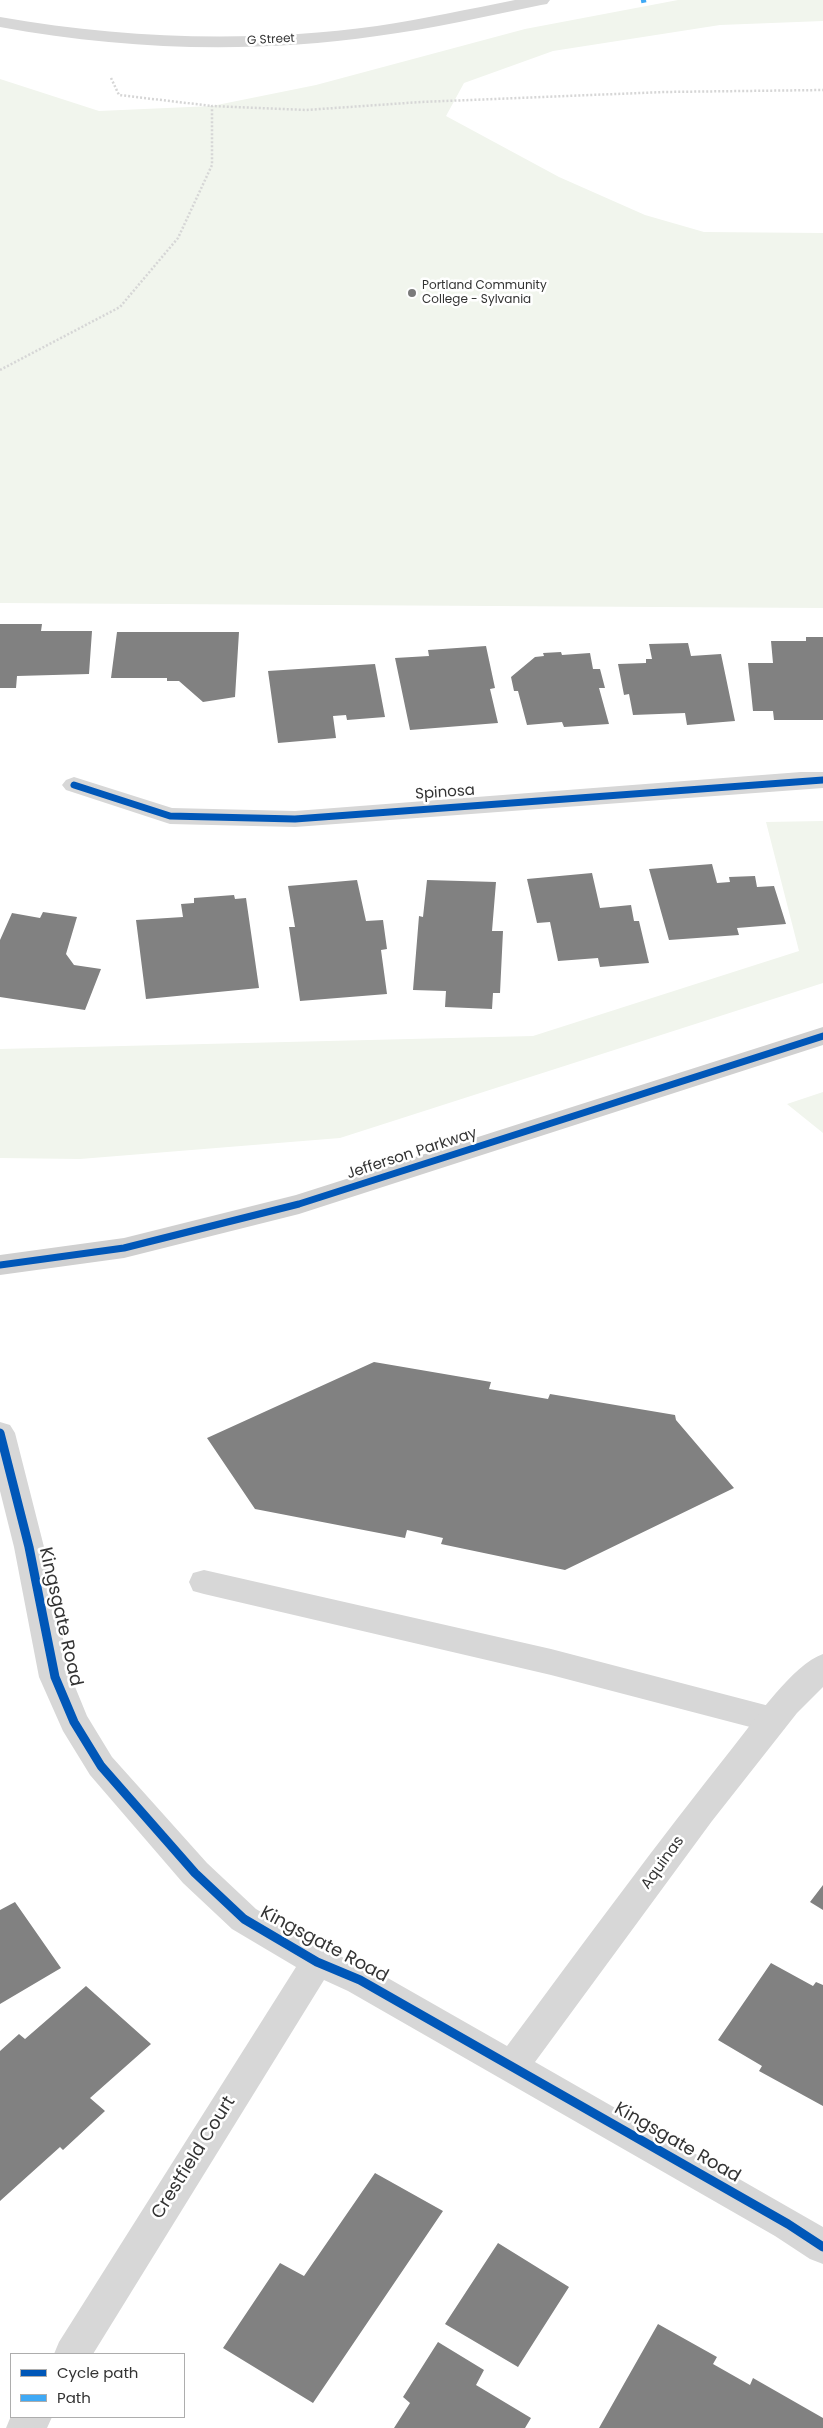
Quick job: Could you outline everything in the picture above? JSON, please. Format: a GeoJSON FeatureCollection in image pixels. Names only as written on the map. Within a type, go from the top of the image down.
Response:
{"type":"FeatureCollection","features":[{"type":"Feature","properties":{"kind":"street","name":"G Street"},"geometry":{"type":"LineString","coordinates":[[0,22],[112,39],[249,42],[378,31],[541,0]]}},
{"type":"Feature","properties":{"kind":"street","name":"Spinosa"},"geometry":{"type":"LineString","coordinates":[[74,785],[170,816],[296,819],[801,780],[823,780]]}},
{"type":"Feature","properties":{"kind":"street","name":"Jefferson Parkway"},"geometry":{"type":"LineString","coordinates":[[0,1265],[124,1248],[298,1204],[823,1036]]}},
{"type":"Feature","properties":{"kind":"street","name":"Kingsgate Road"},"geometry":{"type":"LineString","coordinates":[[0,1433],[29,1547],[55,1677],[74,1722],[101,1766],[195,1873],[244,1919],[317,1962],[360,1980],[512,2066],[788,2224],[823,2247]]}},
{"type":"Feature","properties":{"kind":"street"},"geometry":{"type":"LineString","coordinates":[[204,1582],[551,1662],[773,1720]]}},
{"type":"Feature","properties":{"kind":"street","name":"Aquinas"},"geometry":{"type":"LineString","coordinates":[[512,2066],[701,1811],[773,1720],[823,1667]]}},
{"type":"Feature","properties":{"kind":"street","name":"Crestfield Court"},"geometry":{"type":"LineString","coordinates":[[73,2353],[317,1962]]}},
{"type":"Feature","properties":{"kind":"path"},"geometry":{"type":"LineString","coordinates":[[109,75],[119,95],[212,106],[306,110],[421,102],[664,92],[823,90]]}},
{"type":"Feature","properties":{"kind":"path"},"geometry":{"type":"LineString","coordinates":[[0,370],[120,307],[178,238],[212,165],[212,106]]}},
{"type":"Feature","properties":{"kind":"shaded area","name":"Portland Community College - Sylvania"},"geometry":{"type":"Polygon","coordinates":[[[678,0],[823,0],[823,21],[720,25],[553,51],[464,83],[446,116],[559,177],[645,215],[704,232],[823,233],[823,608],[0,603],[0,79],[99,111],[212,106],[316,85],[525,29],[678,0]]]}},
{"type":"Feature","properties":{"kind":"shaded area"},"geometry":{"type":"Polygon","coordinates":[[[823,821],[823,983],[340,1138],[80,1159],[0,1158],[0,1049],[533,1036],[799,951],[766,822],[823,821]]]}},
{"type":"Feature","properties":{"kind":"shaded area"},"geometry":{"type":"Polygon","coordinates":[[[823,1092],[823,1133],[787,1104],[823,1092]]]}},
{"type":"Feature","properties":{"kind":"building"},"geometry":{"type":"Polygon","coordinates":[[[0,624],[42,624],[41,631],[92,631],[89,674],[17,676],[16,688],[0,688],[0,624]]]}},
{"type":"Feature","properties":{"kind":"building"},"geometry":{"type":"Polygon","coordinates":[[[117,632],[239,632],[235,697],[203,702],[179,681],[167,681],[167,678],[111,678],[117,632]]]}},
{"type":"Feature","properties":{"kind":"building"},"geometry":{"type":"Polygon","coordinates":[[[806,637],[823,637],[823,720],[774,720],[773,711],[753,711],[748,663],[773,663],[771,641],[806,641],[806,637]]]}},
{"type":"Feature","properties":{"kind":"building"},"geometry":{"type":"Polygon","coordinates":[[[688,643],[691,656],[721,654],[735,721],[687,725],[685,713],[633,715],[629,694],[624,695],[618,664],[646,663],[646,659],[652,659],[649,644],[688,643]]]}},
{"type":"Feature","properties":{"kind":"building"},"geometry":{"type":"Polygon","coordinates":[[[486,646],[495,688],[490,689],[498,723],[410,730],[395,658],[429,656],[428,650],[486,646]]]}},
{"type":"Feature","properties":{"kind":"building"},"geometry":{"type":"Polygon","coordinates":[[[561,652],[562,655],[590,653],[593,669],[600,669],[605,688],[599,688],[609,724],[564,727],[562,722],[527,725],[518,691],[514,691],[511,677],[535,657],[544,656],[543,653],[561,652]]]}},
{"type":"Feature","properties":{"kind":"building"},"geometry":{"type":"Polygon","coordinates":[[[375,664],[385,717],[347,720],[346,715],[333,716],[336,738],[278,743],[268,671],[375,664]]]}},
{"type":"Feature","properties":{"kind":"building"},"geometry":{"type":"Polygon","coordinates":[[[712,864],[717,883],[730,882],[729,877],[755,876],[757,887],[774,886],[786,924],[737,928],[739,935],[669,940],[649,869],[712,864]]]}},
{"type":"Feature","properties":{"kind":"building"},"geometry":{"type":"Polygon","coordinates":[[[592,873],[600,908],[631,905],[634,921],[639,921],[649,963],[600,967],[598,958],[558,961],[550,922],[537,923],[527,879],[592,873]]]}},
{"type":"Feature","properties":{"kind":"building"},"geometry":{"type":"Polygon","coordinates":[[[357,880],[366,921],[383,920],[387,949],[381,950],[387,994],[300,1001],[289,927],[295,927],[288,886],[357,880]]]}},
{"type":"Feature","properties":{"kind":"building"},"geometry":{"type":"Polygon","coordinates":[[[427,880],[496,882],[492,931],[503,931],[500,993],[493,993],[492,1009],[445,1007],[446,991],[413,990],[419,916],[423,917],[427,880]]]}},
{"type":"Feature","properties":{"kind":"building"},"geometry":{"type":"Polygon","coordinates":[[[234,895],[235,899],[246,898],[259,988],[146,999],[136,920],[183,917],[181,904],[194,903],[194,898],[234,895]]]}},
{"type":"Feature","properties":{"kind":"building"},"geometry":{"type":"Polygon","coordinates":[[[43,912],[77,917],[66,954],[74,965],[101,969],[85,1010],[0,997],[0,940],[12,913],[40,918],[43,912]]]}},
{"type":"Feature","properties":{"kind":"building"},"geometry":{"type":"Polygon","coordinates":[[[374,1362],[491,1382],[489,1389],[548,1399],[550,1394],[675,1415],[676,1420],[734,1488],[565,1570],[441,1544],[443,1538],[407,1530],[405,1538],[255,1509],[207,1438],[374,1362]]]}},
{"type":"Feature","properties":{"kind":"building"},"geometry":{"type":"Polygon","coordinates":[[[823,1885],[823,1910],[810,1902],[823,1885]]]}},
{"type":"Feature","properties":{"kind":"building"},"geometry":{"type":"Polygon","coordinates":[[[15,1902],[61,1968],[0,2004],[0,1910],[15,1902]]]}},
{"type":"Feature","properties":{"kind":"building"},"geometry":{"type":"Polygon","coordinates":[[[771,1963],[813,1986],[816,1982],[823,1985],[823,2106],[759,2071],[762,2066],[718,2040],[771,1963]]]}},
{"type":"Feature","properties":{"kind":"building"},"geometry":{"type":"Polygon","coordinates":[[[86,1986],[151,2044],[90,2098],[105,2111],[63,2150],[60,2147],[0,2201],[0,2051],[19,2034],[25,2039],[86,1986]]]}},
{"type":"Feature","properties":{"kind":"building"},"geometry":{"type":"Polygon","coordinates":[[[375,2173],[443,2211],[313,2403],[223,2348],[280,2263],[304,2276],[375,2173]]]}},
{"type":"Feature","properties":{"kind":"building"},"geometry":{"type":"Polygon","coordinates":[[[498,2243],[569,2287],[518,2367],[445,2324],[498,2243]]]}},
{"type":"Feature","properties":{"kind":"building"},"geometry":{"type":"Polygon","coordinates":[[[658,2324],[717,2357],[713,2364],[750,2385],[753,2378],[823,2418],[823,2428],[599,2428],[658,2324]]]}},
{"type":"Feature","properties":{"kind":"building"},"geometry":{"type":"Polygon","coordinates":[[[438,2342],[484,2370],[476,2385],[531,2418],[525,2428],[394,2428],[410,2403],[403,2397],[438,2342]]]}},
{"type":"Feature","properties":{"kind":"marked path"},"geometry":{"type":"LineString","coordinates":[[641,1],[646,0]]}},
{"type":"Feature","properties":{"kind":"cycle path"},"geometry":{"type":"LineString","coordinates":[[74,785],[170,816],[295,819],[801,780],[823,780]]}},
{"type":"Feature","properties":{"kind":"cycle path"},"geometry":{"type":"LineString","coordinates":[[0,1265],[124,1248],[299,1204],[823,1036]]}},
{"type":"Feature","properties":{"kind":"cycle path"},"geometry":{"type":"LineString","coordinates":[[0,1433],[29,1547],[55,1677],[74,1722],[101,1766],[195,1873],[244,1919],[317,1962],[360,1980],[788,2224],[823,2247]]}},
{"type":"Feature","properties":{"kind":"place","name":"Portland Community College - Sylvania"},"geometry":{"type":"Point","coordinates":[412,293]}}]}
